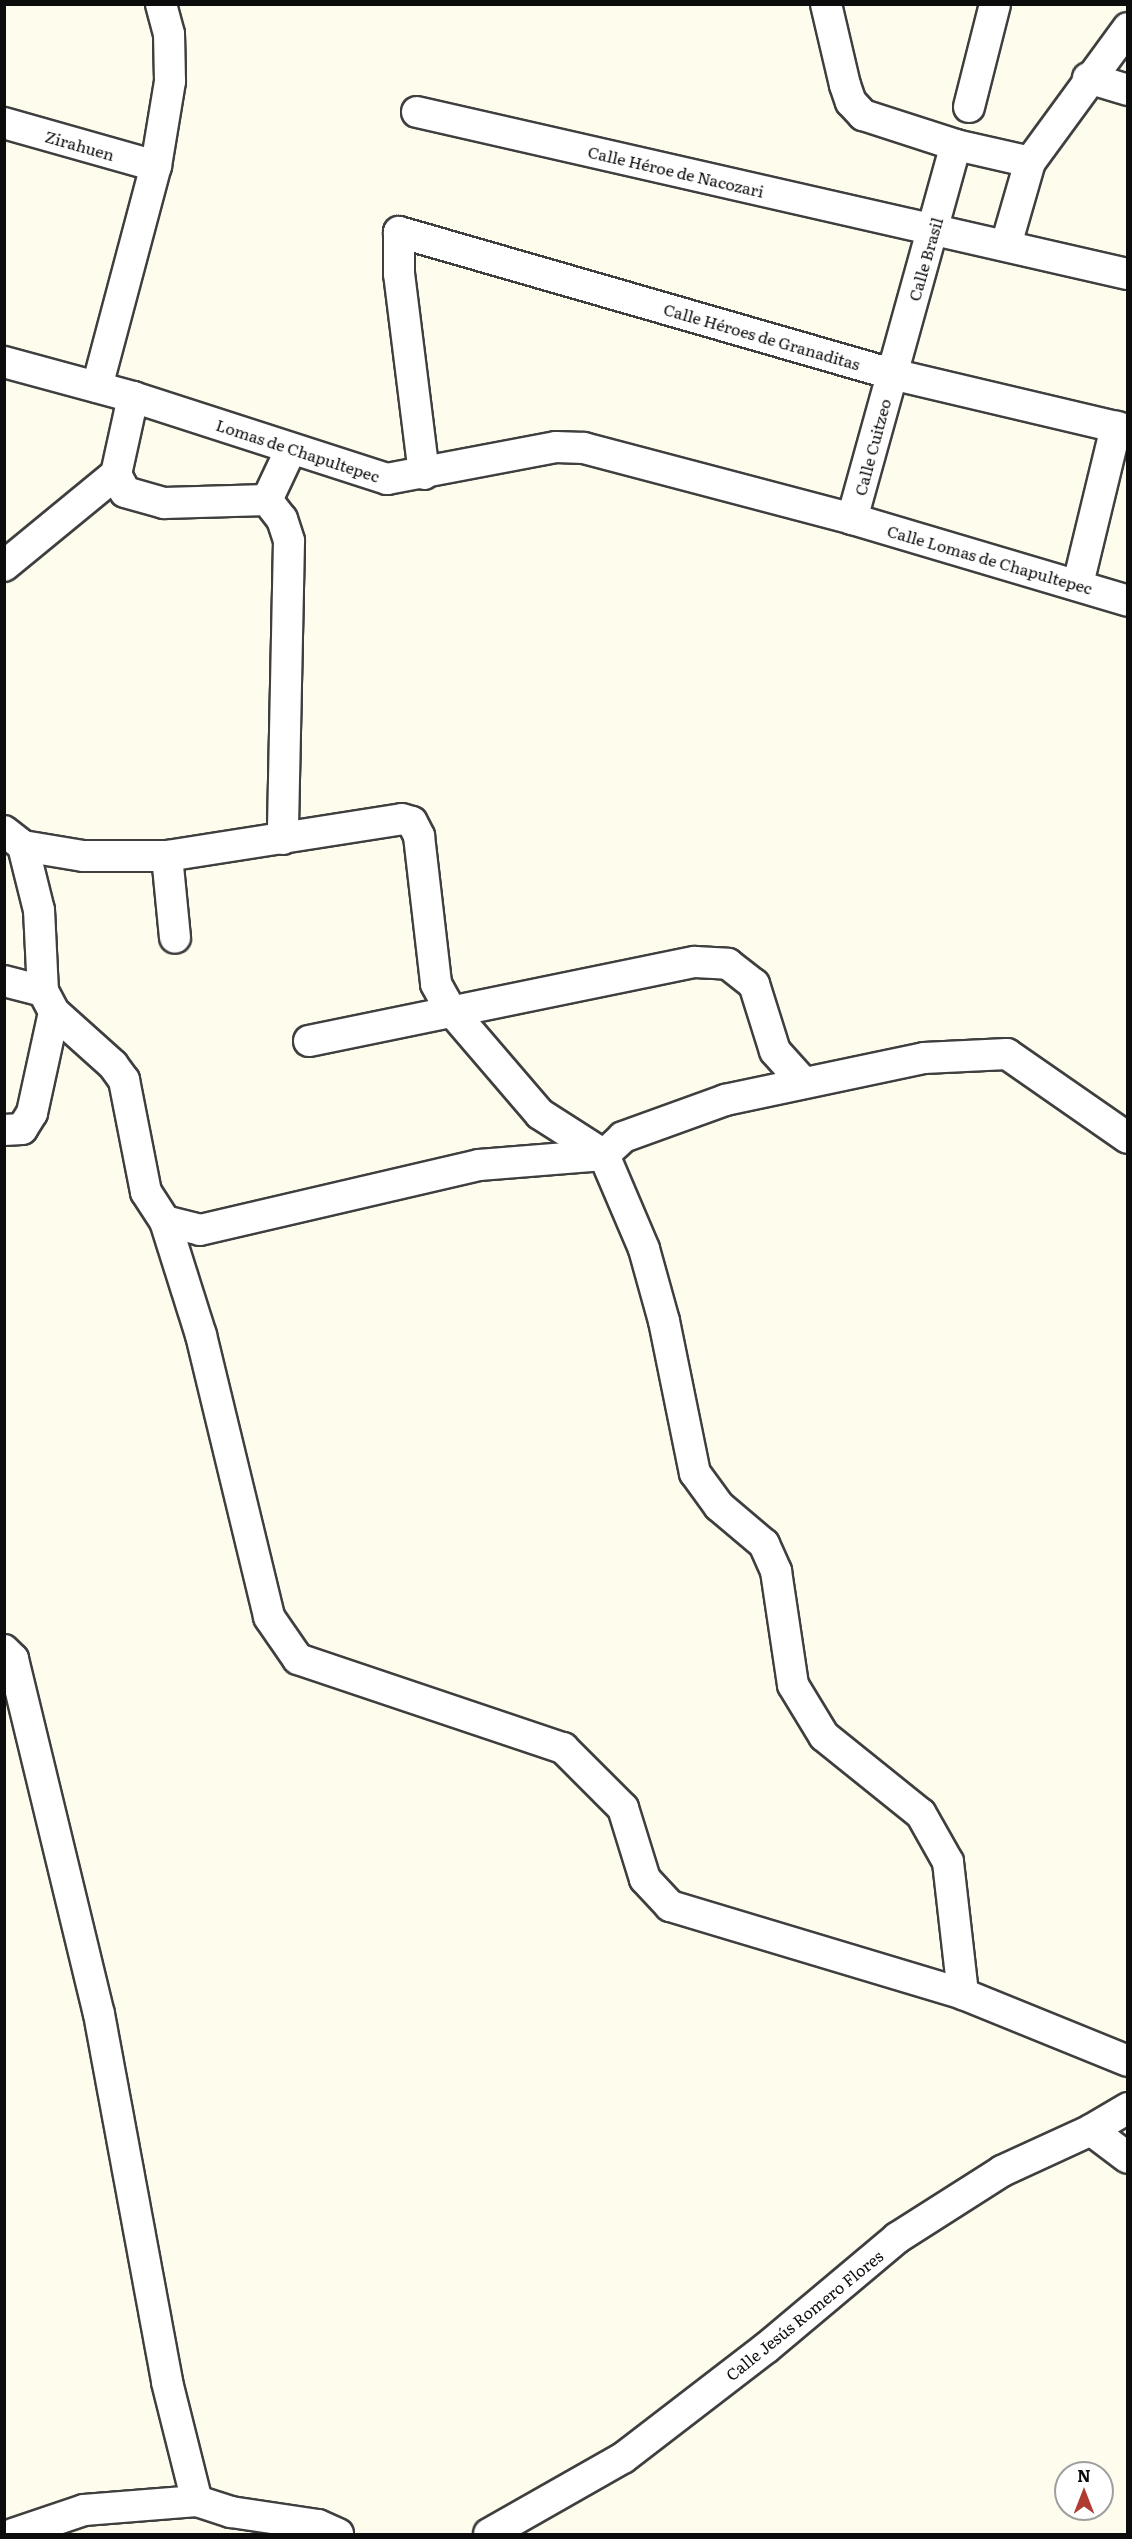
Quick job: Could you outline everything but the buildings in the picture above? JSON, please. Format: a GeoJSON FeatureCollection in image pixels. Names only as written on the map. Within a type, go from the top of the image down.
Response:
{"type":"FeatureCollection","features":[{"type":"Feature","properties":{"kind":"street"},"geometry":{"type":"LineString","coordinates":[[4,362],[97,387],[156,166],[170,81],[170,34],[161,4]]}},
{"type":"Feature","properties":{"kind":"street"},"geometry":{"type":"LineString","coordinates":[[826,4],[851,102],[863,115],[956,145],[1030,162]]}},
{"type":"Feature","properties":{"kind":"street"},"geometry":{"type":"LineString","coordinates":[[969,107],[995,4]]}},
{"type":"Feature","properties":{"kind":"street"},"geometry":{"type":"LineString","coordinates":[[1006,245],[1030,162],[1088,78],[1128,28]]}},
{"type":"Feature","properties":{"kind":"street"},"geometry":{"type":"LineString","coordinates":[[1088,78],[1128,90]]}},
{"type":"Feature","properties":{"kind":"street","name":"Calle Héroe de Nacozari"},"geometry":{"type":"LineString","coordinates":[[417,112],[1128,274]]}},
{"type":"Feature","properties":{"kind":"street","name":"Zirahuen"},"geometry":{"type":"LineString","coordinates":[[4,123],[156,166]]}},
{"type":"Feature","properties":{"kind":"street","name":"Calle Brasil"},"geometry":{"type":"LineString","coordinates":[[892,374],[956,145]]}},
{"type":"Feature","properties":{"kind":"street","name":"Calle Héroes de Granaditas"},"geometry":{"type":"LineString","coordinates":[[424,474],[399,274],[399,232],[892,374],[1122,428]]}},
{"type":"Feature","properties":{"kind":"street","name":"Calle Cuitzeo"},"geometry":{"type":"LineString","coordinates":[[852,519],[892,374]]}},
{"type":"Feature","properties":{"kind":"street","name":"Lomas de Chapultepec"},"geometry":{"type":"LineString","coordinates":[[97,387],[387,479],[424,474],[556,447],[584,448],[852,519]]}},
{"type":"Feature","properties":{"kind":"street"},"geometry":{"type":"LineString","coordinates":[[4,566],[116,474],[133,397]]}},
{"type":"Feature","properties":{"kind":"street"},"geometry":{"type":"LineString","coordinates":[[1078,584],[1122,428]]}},
{"type":"Feature","properties":{"kind":"street"},"geometry":{"type":"LineString","coordinates":[[267,500],[291,449]]}},
{"type":"Feature","properties":{"kind":"street"},"geometry":{"type":"LineString","coordinates":[[116,474],[125,492],[147,501],[267,500]]}},
{"type":"Feature","properties":{"kind":"street"},"geometry":{"type":"LineString","coordinates":[[267,500],[282,519],[289,541],[283,839]]}},
{"type":"Feature","properties":{"kind":"street","name":"Calle Lomas de Chapultepec"},"geometry":{"type":"LineString","coordinates":[[852,519],[1078,584],[1128,601]]}},
{"type":"Feature","properties":{"kind":"street"},"geometry":{"type":"LineString","coordinates":[[14,839],[83,856],[167,856],[402,819],[412,822],[419,836],[436,984],[450,1010],[540,1114],[604,1155],[644,1249],[664,1321],[695,1473],[719,1506],[764,1544],[776,1570],[793,1684],[824,1736],[921,1814],[948,1862],[963,1994]]}},
{"type":"Feature","properties":{"kind":"street"},"geometry":{"type":"LineString","coordinates":[[4,1130],[21,1129],[32,1113],[49,1001],[39,910],[14,839]]}},
{"type":"Feature","properties":{"kind":"street"},"geometry":{"type":"LineString","coordinates":[[167,856],[175,938]]}},
{"type":"Feature","properties":{"kind":"street"},"geometry":{"type":"LineString","coordinates":[[309,1041],[450,1010],[695,962],[728,964],[754,984],[775,1051],[802,1081]]}},
{"type":"Feature","properties":{"kind":"street"},"geometry":{"type":"LineString","coordinates":[[4,981],[49,1001],[124,1080],[146,1192],[165,1221],[201,1335],[269,1617],[298,1659],[564,1748],[623,1808],[645,1879],[670,1906],[963,1994],[1128,2061]]}},
{"type":"Feature","properties":{"kind":"street"},"geometry":{"type":"LineString","coordinates":[[165,1221],[200,1230],[479,1165],[604,1155],[623,1137],[725,1100],[802,1081],[924,1058],[1007,1054],[1128,1138]]}},
{"type":"Feature","properties":{"kind":"street"},"geometry":{"type":"LineString","coordinates":[[4,1650],[13,1659],[99,2014],[167,2382],[198,2501]]}},
{"type":"Feature","properties":{"kind":"street","name":"Calle Jesús Romero Flores"},"geometry":{"type":"LineString","coordinates":[[489,2535],[623,2458],[766,2348],[897,2238],[1002,2171],[1091,2130],[1128,2108]]}},
{"type":"Feature","properties":{"kind":"street"},"geometry":{"type":"LineString","coordinates":[[1091,2130],[1128,2158]]}},
{"type":"Feature","properties":{"kind":"street"},"geometry":{"type":"LineString","coordinates":[[13,2535],[84,2510],[198,2501],[231,2512],[318,2525],[338,2535]]}}]}
